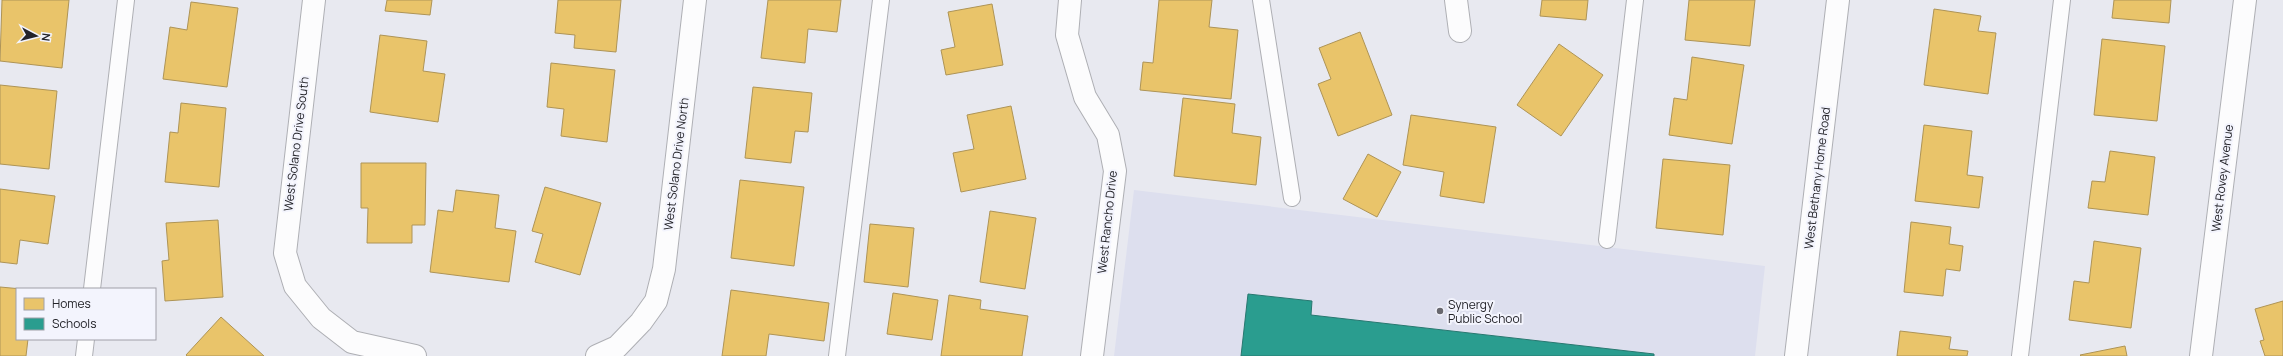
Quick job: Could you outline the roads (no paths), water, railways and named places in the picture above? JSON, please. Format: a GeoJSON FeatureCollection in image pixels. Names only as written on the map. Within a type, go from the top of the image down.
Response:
{"type":"FeatureCollection","features":[{"type":"Feature","properties":{"kind":"street","name":"West Solano Drive South"},"geometry":{"type":"LineString","coordinates":[[314,0],[285,253],[294,286],[321,318],[352,342],[415,356]]}},
{"type":"Feature","properties":{"kind":"street","name":"West Solano Drive North"},"geometry":{"type":"LineString","coordinates":[[597,356],[617,347],[641,322],[656,301],[664,269],[695,0]]}},
{"type":"Feature","properties":{"kind":"street","name":"West Rancho Drive"},"geometry":{"type":"LineString","coordinates":[[1070,0],[1067,35],[1085,97],[1108,135],[1115,171],[1092,356]]}},
{"type":"Feature","properties":{"kind":"street"},"geometry":{"type":"LineString","coordinates":[[1456,0],[1460,31]]}},
{"type":"Feature","properties":{"kind":"street","name":"West Bethany Home Road"},"geometry":{"type":"LineString","coordinates":[[1796,356],[1838,0]]}},
{"type":"Feature","properties":{"kind":"street","name":"West Rovey Avenue"},"geometry":{"type":"LineString","coordinates":[[2201,356],[2245,0]]}},
{"type":"Feature","properties":{"kind":"lane"},"geometry":{"type":"LineString","coordinates":[[92,288],[126,0]]}},
{"type":"Feature","properties":{"kind":"lane"},"geometry":{"type":"LineString","coordinates":[[837,356],[880,0]]}},
{"type":"Feature","properties":{"kind":"lane"},"geometry":{"type":"LineString","coordinates":[[1260,0],[1292,198]]}},
{"type":"Feature","properties":{"kind":"lane"},"geometry":{"type":"LineString","coordinates":[[1607,240],[1635,0]]}},
{"type":"Feature","properties":{"kind":"lane"},"geometry":{"type":"LineString","coordinates":[[2020,356],[2062,0]]}},
{"type":"Feature","properties":{"kind":"lane"},"geometry":{"type":"LineString","coordinates":[[84,356],[86,340]]}},
{"type":"Feature","properties":{"kind":"place","name":"Synergy Public School"},"geometry":{"type":"Point","coordinates":[1440,311]}}]}
